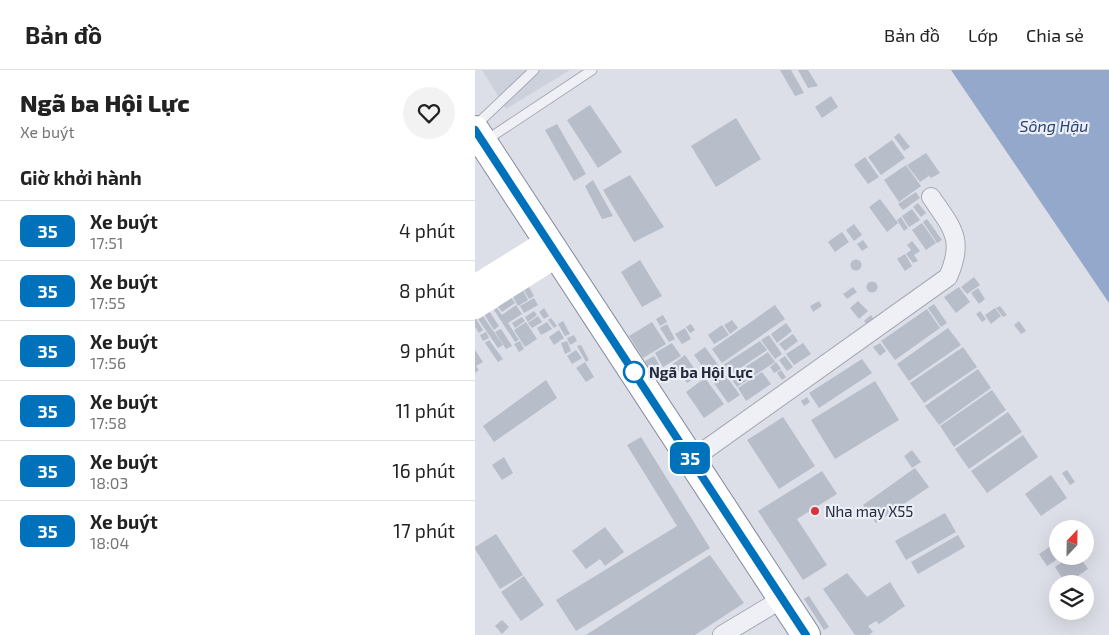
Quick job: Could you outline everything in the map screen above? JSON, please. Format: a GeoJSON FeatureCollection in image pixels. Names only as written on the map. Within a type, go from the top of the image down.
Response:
{"type":"FeatureCollection","features":[{"type":"Feature","properties":{"kind":"highway"},"geometry":{"type":"LineString","coordinates":[[478,133],[806,635]]}},
{"type":"Feature","properties":{"kind":"street"},"geometry":{"type":"LineString","coordinates":[[691,460],[948,277],[954,263],[956,244],[952,228],[931,197]]}},
{"type":"Feature","properties":{"kind":"street"},"geometry":{"type":"LineString","coordinates":[[475,287],[552,248]]}},
{"type":"Feature","properties":{"kind":"street"},"geometry":{"type":"LineString","coordinates":[[475,307],[552,248]]}},
{"type":"Feature","properties":{"kind":"street"},"geometry":{"type":"LineString","coordinates":[[722,635],[783,599]]}},
{"type":"Feature","properties":{"kind":"lane"},"geometry":{"type":"LineString","coordinates":[[478,133],[534,70]]}},
{"type":"Feature","properties":{"kind":"lane"},"geometry":{"type":"LineString","coordinates":[[478,133],[592,70]]}},
{"type":"Feature","properties":{"kind":"shaded area"},"geometry":{"type":"Polygon","coordinates":[[[482,70],[570,70],[506,109],[482,70]]]}},
{"type":"Feature","properties":{"kind":"water","name":"Sông Hậu"},"geometry":{"type":"Polygon","coordinates":[[[951,70],[1109,70],[1109,303],[951,70]]]}},
{"type":"Feature","properties":{"kind":"building"},"geometry":{"type":"Polygon","coordinates":[[[780,70],[791,70],[804,93],[795,96],[780,70]]]}},
{"type":"Feature","properties":{"kind":"building"},"geometry":{"type":"Polygon","coordinates":[[[798,70],[808,70],[818,86],[808,88],[798,70]]]}},
{"type":"Feature","properties":{"kind":"building"},"geometry":{"type":"Polygon","coordinates":[[[831,96],[838,107],[822,118],[815,107],[831,96]]]}},
{"type":"Feature","properties":{"kind":"building"},"geometry":{"type":"Polygon","coordinates":[[[590,105],[622,152],[598,168],[567,120],[590,105]]]}},
{"type":"Feature","properties":{"kind":"building"},"geometry":{"type":"Polygon","coordinates":[[[736,118],[761,159],[716,187],[691,146],[736,118]]]}},
{"type":"Feature","properties":{"kind":"building"},"geometry":{"type":"Polygon","coordinates":[[[557,124],[586,174],[574,181],[545,130],[557,124]]]}},
{"type":"Feature","properties":{"kind":"building"},"geometry":{"type":"Polygon","coordinates":[[[899,133],[910,147],[904,151],[894,137],[899,133]]]}},
{"type":"Feature","properties":{"kind":"building"},"geometry":{"type":"Polygon","coordinates":[[[892,140],[905,158],[881,175],[868,157],[892,140]]]}},
{"type":"Feature","properties":{"kind":"building"},"geometry":{"type":"Polygon","coordinates":[[[926,153],[940,173],[931,178],[925,170],[929,176],[920,182],[907,165],[926,153]]]}},
{"type":"Feature","properties":{"kind":"building"},"geometry":{"type":"Polygon","coordinates":[[[865,157],[879,177],[868,184],[854,165],[865,157]]]}},
{"type":"Feature","properties":{"kind":"building"},"geometry":{"type":"Polygon","coordinates":[[[906,165],[921,186],[899,202],[884,180],[906,165]]]}},
{"type":"Feature","properties":{"kind":"building"},"geometry":{"type":"Polygon","coordinates":[[[630,175],[664,227],[634,242],[603,190],[630,175]]]}},
{"type":"Feature","properties":{"kind":"building"},"geometry":{"type":"Polygon","coordinates":[[[593,180],[613,216],[602,219],[585,186],[593,180]]]}},
{"type":"Feature","properties":{"kind":"building"},"geometry":{"type":"Polygon","coordinates":[[[916,192],[920,198],[903,210],[898,204],[916,192]]]}},
{"type":"Feature","properties":{"kind":"building"},"geometry":{"type":"Polygon","coordinates":[[[880,199],[898,223],[887,232],[869,207],[880,199]]]}},
{"type":"Feature","properties":{"kind":"building"},"geometry":{"type":"Polygon","coordinates":[[[918,203],[926,213],[921,217],[913,207],[918,203]]]}},
{"type":"Feature","properties":{"kind":"building"},"geometry":{"type":"Polygon","coordinates":[[[912,209],[920,220],[909,227],[902,216],[912,209]]]}},
{"type":"Feature","properties":{"kind":"building"},"geometry":{"type":"Polygon","coordinates":[[[901,217],[908,228],[904,231],[897,220],[901,217]]]}},
{"type":"Feature","properties":{"kind":"building"},"geometry":{"type":"Polygon","coordinates":[[[927,219],[942,240],[937,243],[923,222],[927,219]]]}},
{"type":"Feature","properties":{"kind":"building"},"geometry":{"type":"Polygon","coordinates":[[[922,223],[936,243],[926,250],[912,230],[922,223]]]}},
{"type":"Feature","properties":{"kind":"building"},"geometry":{"type":"Polygon","coordinates":[[[854,224],[862,235],[854,241],[846,230],[854,224]]]}},
{"type":"Feature","properties":{"kind":"building"},"geometry":{"type":"Polygon","coordinates":[[[842,232],[849,242],[835,252],[828,242],[842,232]]]}},
{"type":"Feature","properties":{"kind":"building"},"geometry":{"type":"Polygon","coordinates":[[[863,240],[868,247],[862,251],[857,244],[863,240]]]}},
{"type":"Feature","properties":{"kind":"building"},"geometry":{"type":"Polygon","coordinates":[[[912,241],[920,251],[914,255],[918,261],[913,263],[906,254],[911,250],[907,245],[912,241]]]}},
{"type":"Feature","properties":{"kind":"building"},"geometry":{"type":"Polygon","coordinates":[[[905,254],[912,266],[905,271],[897,259],[905,254]]]}},
{"type":"Feature","properties":{"kind":"building"},"geometry":{"type":"Polygon","coordinates":[[[640,260],[662,296],[642,307],[621,272],[640,260]]]}},
{"type":"Feature","properties":{"kind":"building"},"geometry":{"type":"Polygon","coordinates":[[[854,260],[858,260],[861,265],[860,269],[854,270],[851,267],[851,263],[854,260]]]}},
{"type":"Feature","properties":{"kind":"building"},"geometry":{"type":"Polygon","coordinates":[[[974,277],[980,285],[967,294],[961,287],[974,277]]]}},
{"type":"Feature","properties":{"kind":"building"},"geometry":{"type":"Polygon","coordinates":[[[870,282],[874,282],[877,287],[876,291],[870,292],[867,289],[867,285],[870,282]]]}},
{"type":"Feature","properties":{"kind":"building"},"geometry":{"type":"Polygon","coordinates":[[[529,287],[534,296],[529,299],[524,290],[529,287]]]}},
{"type":"Feature","properties":{"kind":"building"},"geometry":{"type":"Polygon","coordinates":[[[853,287],[857,292],[847,299],[843,294],[853,287]]]}},
{"type":"Feature","properties":{"kind":"building"},"geometry":{"type":"Polygon","coordinates":[[[959,287],[970,302],[956,313],[944,297],[959,287]]]}},
{"type":"Feature","properties":{"kind":"building"},"geometry":{"type":"Polygon","coordinates":[[[978,288],[985,299],[979,304],[971,293],[978,288]]]}},
{"type":"Feature","properties":{"kind":"building"},"geometry":{"type":"Polygon","coordinates":[[[523,290],[528,300],[518,306],[512,295],[523,290]]]}},
{"type":"Feature","properties":{"kind":"building"},"geometry":{"type":"Polygon","coordinates":[[[507,291],[515,303],[502,312],[493,300],[507,291]]]}},
{"type":"Feature","properties":{"kind":"building"},"geometry":{"type":"Polygon","coordinates":[[[534,298],[538,305],[524,313],[520,306],[534,298]]]}},
{"type":"Feature","properties":{"kind":"building"},"geometry":{"type":"Polygon","coordinates":[[[819,301],[822,306],[813,312],[810,306],[819,301]]]}},
{"type":"Feature","properties":{"kind":"building"},"geometry":{"type":"Polygon","coordinates":[[[858,301],[868,311],[859,319],[850,308],[858,301]]]}},
{"type":"Feature","properties":{"kind":"building"},"geometry":{"type":"Polygon","coordinates":[[[934,304],[947,323],[941,327],[928,308],[934,304]]]}},
{"type":"Feature","properties":{"kind":"building"},"geometry":{"type":"Polygon","coordinates":[[[516,305],[522,314],[508,323],[519,340],[515,342],[494,310],[497,308],[502,315],[516,305]]]}},
{"type":"Feature","properties":{"kind":"building"},"geometry":{"type":"Polygon","coordinates":[[[775,305],[785,319],[722,363],[712,349],[775,305]]]}},
{"type":"Feature","properties":{"kind":"building"},"geometry":{"type":"Polygon","coordinates":[[[1000,306],[1007,315],[1003,317],[996,308],[1000,306]]]}},
{"type":"Feature","properties":{"kind":"building"},"geometry":{"type":"Polygon","coordinates":[[[487,308],[499,326],[494,330],[482,311],[487,308]]]}},
{"type":"Feature","properties":{"kind":"building"},"geometry":{"type":"Polygon","coordinates":[[[544,308],[549,316],[544,319],[539,312],[544,308]]]}},
{"type":"Feature","properties":{"kind":"building"},"geometry":{"type":"Polygon","coordinates":[[[995,308],[1001,316],[991,324],[985,315],[995,308]]]}},
{"type":"Feature","properties":{"kind":"building"},"geometry":{"type":"Polygon","coordinates":[[[927,309],[940,328],[895,360],[881,341],[927,309]]]}},
{"type":"Feature","properties":{"kind":"building"},"geometry":{"type":"Polygon","coordinates":[[[534,311],[537,315],[528,322],[525,317],[534,311]]]}},
{"type":"Feature","properties":{"kind":"building"},"geometry":{"type":"Polygon","coordinates":[[[980,311],[986,319],[982,322],[976,314],[980,311]]]}},
{"type":"Feature","properties":{"kind":"building"},"geometry":{"type":"Polygon","coordinates":[[[663,315],[667,322],[660,326],[656,319],[663,315]]]}},
{"type":"Feature","properties":{"kind":"building"},"geometry":{"type":"Polygon","coordinates":[[[871,315],[875,321],[868,326],[864,321],[871,315]]]}},
{"type":"Feature","properties":{"kind":"building"},"geometry":{"type":"Polygon","coordinates":[[[483,316],[503,345],[498,348],[478,319],[483,316]]]}},
{"type":"Feature","properties":{"kind":"building"},"geometry":{"type":"Polygon","coordinates":[[[538,316],[542,322],[532,328],[528,323],[538,316]]]}},
{"type":"Feature","properties":{"kind":"building"},"geometry":{"type":"Polygon","coordinates":[[[475,317],[483,330],[479,333],[475,327],[475,317]]]}},
{"type":"Feature","properties":{"kind":"building"},"geometry":{"type":"Polygon","coordinates":[[[522,317],[525,321],[515,328],[512,323],[522,317]]]}},
{"type":"Feature","properties":{"kind":"building"},"geometry":{"type":"Polygon","coordinates":[[[551,318],[557,326],[554,328],[548,320],[551,318]]]}},
{"type":"Feature","properties":{"kind":"building"},"geometry":{"type":"Polygon","coordinates":[[[732,320],[738,328],[730,334],[724,325],[732,320]]]}},
{"type":"Feature","properties":{"kind":"building"},"geometry":{"type":"Polygon","coordinates":[[[563,321],[570,334],[565,336],[558,324],[563,321]]]}},
{"type":"Feature","properties":{"kind":"building"},"geometry":{"type":"Polygon","coordinates":[[[1019,321],[1026,331],[1021,334],[1014,325],[1019,321]]]}},
{"type":"Feature","properties":{"kind":"building"},"geometry":{"type":"Polygon","coordinates":[[[526,322],[537,339],[525,347],[514,330],[526,322]]]}},
{"type":"Feature","properties":{"kind":"building"},"geometry":{"type":"Polygon","coordinates":[[[547,322],[552,329],[541,335],[537,328],[547,322]]]}},
{"type":"Feature","properties":{"kind":"building"},"geometry":{"type":"Polygon","coordinates":[[[652,322],[666,344],[643,358],[629,336],[652,322]]]}},
{"type":"Feature","properties":{"kind":"building"},"geometry":{"type":"Polygon","coordinates":[[[786,323],[792,331],[777,343],[771,334],[786,323]]]}},
{"type":"Feature","properties":{"kind":"building"},"geometry":{"type":"Polygon","coordinates":[[[667,324],[675,339],[669,342],[660,328],[667,324]]]}},
{"type":"Feature","properties":{"kind":"building"},"geometry":{"type":"Polygon","coordinates":[[[691,324],[695,330],[690,333],[686,327],[691,324]]]}},
{"type":"Feature","properties":{"kind":"building"},"geometry":{"type":"Polygon","coordinates":[[[722,325],[729,335],[714,344],[708,335],[722,325]]]}},
{"type":"Feature","properties":{"kind":"building"},"geometry":{"type":"Polygon","coordinates":[[[685,328],[691,339],[682,344],[675,334],[685,328]]]}},
{"type":"Feature","properties":{"kind":"building"},"geometry":{"type":"Polygon","coordinates":[[[948,328],[961,345],[909,381],[897,364],[948,328]]]}},
{"type":"Feature","properties":{"kind":"building"},"geometry":{"type":"Polygon","coordinates":[[[501,329],[512,346],[506,349],[495,332],[501,329]]]}},
{"type":"Feature","properties":{"kind":"building"},"geometry":{"type":"Polygon","coordinates":[[[559,330],[564,338],[554,345],[549,337],[559,330]]]}},
{"type":"Feature","properties":{"kind":"building"},"geometry":{"type":"Polygon","coordinates":[[[486,332],[489,338],[483,341],[480,335],[486,332]]]}},
{"type":"Feature","properties":{"kind":"building"},"geometry":{"type":"Polygon","coordinates":[[[793,334],[798,341],[785,351],[779,344],[793,334]]]}},
{"type":"Feature","properties":{"kind":"building"},"geometry":{"type":"Polygon","coordinates":[[[574,335],[577,341],[570,345],[567,338],[574,335]]]}},
{"type":"Feature","properties":{"kind":"building"},"geometry":{"type":"Polygon","coordinates":[[[769,335],[782,354],[775,359],[761,340],[769,335]]]}},
{"type":"Feature","properties":{"kind":"building"},"geometry":{"type":"Polygon","coordinates":[[[489,340],[503,359],[498,362],[485,343],[489,340]]]}},
{"type":"Feature","properties":{"kind":"building"},"geometry":{"type":"Polygon","coordinates":[[[520,341],[524,349],[519,352],[514,344],[520,341]]]}},
{"type":"Feature","properties":{"kind":"building"},"geometry":{"type":"Polygon","coordinates":[[[567,341],[571,351],[565,354],[561,343],[567,341]]]}},
{"type":"Feature","properties":{"kind":"building"},"geometry":{"type":"Polygon","coordinates":[[[760,341],[767,350],[730,375],[723,365],[760,341]]]}},
{"type":"Feature","properties":{"kind":"building"},"geometry":{"type":"Polygon","coordinates":[[[672,343],[681,356],[663,367],[655,353],[672,343]]]}},
{"type":"Feature","properties":{"kind":"building"},"geometry":{"type":"Polygon","coordinates":[[[803,343],[811,354],[794,365],[786,354],[803,343]]]}},
{"type":"Feature","properties":{"kind":"building"},"geometry":{"type":"Polygon","coordinates":[[[880,343],[886,351],[880,356],[873,347],[880,343]]]}},
{"type":"Feature","properties":{"kind":"building"},"geometry":{"type":"Polygon","coordinates":[[[581,345],[589,360],[586,362],[577,346],[581,345]]]}},
{"type":"Feature","properties":{"kind":"building"},"geometry":{"type":"Polygon","coordinates":[[[705,347],[740,395],[728,403],[694,355],[705,347]]]}},
{"type":"Feature","properties":{"kind":"building"},"geometry":{"type":"Polygon","coordinates":[[[963,347],[977,367],[924,403],[910,383],[963,347]]]}},
{"type":"Feature","properties":{"kind":"building"},"geometry":{"type":"Polygon","coordinates":[[[475,350],[483,362],[476,366],[479,370],[475,373],[475,350]]]}},
{"type":"Feature","properties":{"kind":"building"},"geometry":{"type":"Polygon","coordinates":[[[576,350],[582,358],[572,364],[567,356],[576,350]]]}},
{"type":"Feature","properties":{"kind":"building"},"geometry":{"type":"Polygon","coordinates":[[[768,352],[775,362],[737,387],[730,377],[768,352]]]}},
{"type":"Feature","properties":{"kind":"building"},"geometry":{"type":"Polygon","coordinates":[[[685,355],[699,375],[687,383],[673,364],[685,355]]]}},
{"type":"Feature","properties":{"kind":"building"},"geometry":{"type":"Polygon","coordinates":[[[654,356],[660,366],[650,371],[645,361],[654,356]]]}},
{"type":"Feature","properties":{"kind":"building"},"geometry":{"type":"Polygon","coordinates":[[[785,356],[793,367],[787,371],[779,360],[785,356]]]}},
{"type":"Feature","properties":{"kind":"building"},"geometry":{"type":"Polygon","coordinates":[[[862,359],[872,373],[819,408],[809,393],[862,359]]]}},
{"type":"Feature","properties":{"kind":"building"},"geometry":{"type":"Polygon","coordinates":[[[585,362],[594,377],[586,382],[576,368],[585,362]]]}},
{"type":"Feature","properties":{"kind":"building"},"geometry":{"type":"Polygon","coordinates":[[[776,362],[781,369],[774,373],[770,367],[776,362]]]}},
{"type":"Feature","properties":{"kind":"building"},"geometry":{"type":"Polygon","coordinates":[[[978,369],[991,388],[939,425],[925,406],[978,369]]]}},
{"type":"Feature","properties":{"kind":"building"},"geometry":{"type":"Polygon","coordinates":[[[781,370],[786,377],[782,380],[777,373],[781,370]]]}},
{"type":"Feature","properties":{"kind":"building"},"geometry":{"type":"Polygon","coordinates":[[[762,372],[771,384],[746,401],[738,388],[762,372]]]}},
{"type":"Feature","properties":{"kind":"building"},"geometry":{"type":"Polygon","coordinates":[[[705,378],[724,404],[704,418],[686,392],[705,378]]]}},
{"type":"Feature","properties":{"kind":"building"},"geometry":{"type":"Polygon","coordinates":[[[546,380],[557,398],[494,442],[483,426],[546,380]]]}},
{"type":"Feature","properties":{"kind":"building"},"geometry":{"type":"Polygon","coordinates":[[[875,381],[899,420],[835,459],[811,420],[875,381]]]}},
{"type":"Feature","properties":{"kind":"building"},"geometry":{"type":"Polygon","coordinates":[[[992,390],[1006,410],[954,447],[940,426],[992,390]]]}},
{"type":"Feature","properties":{"kind":"building"},"geometry":{"type":"Polygon","coordinates":[[[807,397],[810,402],[804,406],[801,401],[807,397]]]}},
{"type":"Feature","properties":{"kind":"building"},"geometry":{"type":"Polygon","coordinates":[[[1008,412],[1022,432],[969,469],[955,449],[1008,412]]]}},
{"type":"Feature","properties":{"kind":"building"},"geometry":{"type":"Polygon","coordinates":[[[783,417],[815,466],[779,489],[747,440],[783,417]]]}},
{"type":"Feature","properties":{"kind":"building"},"geometry":{"type":"Polygon","coordinates":[[[1023,435],[1038,457],[987,493],[971,471],[1023,435]]]}},
{"type":"Feature","properties":{"kind":"building"},"geometry":{"type":"Polygon","coordinates":[[[641,437],[710,548],[576,631],[556,600],[677,526],[627,445],[641,437]]]}},
{"type":"Feature","properties":{"kind":"building"},"geometry":{"type":"Polygon","coordinates":[[[912,450],[921,462],[912,468],[904,456],[912,450]]]}},
{"type":"Feature","properties":{"kind":"building"},"geometry":{"type":"Polygon","coordinates":[[[504,457],[513,473],[502,480],[492,465],[504,457]]]}},
{"type":"Feature","properties":{"kind":"building"},"geometry":{"type":"Polygon","coordinates":[[[915,468],[929,487],[876,523],[863,505],[915,468]]]}},
{"type":"Feature","properties":{"kind":"building"},"geometry":{"type":"Polygon","coordinates":[[[1067,470],[1075,482],[1070,485],[1062,473],[1067,470]]]}},
{"type":"Feature","properties":{"kind":"building"},"geometry":{"type":"Polygon","coordinates":[[[822,471],[837,494],[797,519],[827,565],[803,580],[758,511],[822,471]]]}},
{"type":"Feature","properties":{"kind":"building"},"geometry":{"type":"Polygon","coordinates":[[[1051,475],[1067,498],[1041,516],[1025,494],[1051,475]]]}},
{"type":"Feature","properties":{"kind":"building"},"geometry":{"type":"Polygon","coordinates":[[[945,513],[956,532],[906,560],[895,541],[945,513]]]}},
{"type":"Feature","properties":{"kind":"building"},"geometry":{"type":"Polygon","coordinates":[[[605,527],[624,552],[605,566],[600,559],[586,569],[572,551],[605,527]]]}},
{"type":"Feature","properties":{"kind":"building"},"geometry":{"type":"Polygon","coordinates":[[[496,534],[523,575],[500,589],[475,549],[475,547],[496,534]]]}},
{"type":"Feature","properties":{"kind":"building"},"geometry":{"type":"Polygon","coordinates":[[[958,535],[965,547],[918,574],[911,562],[958,535]]]}},
{"type":"Feature","properties":{"kind":"building"},"geometry":{"type":"Polygon","coordinates":[[[1049,547],[1049,565],[1047,566],[1039,554],[1049,547]]]}},
{"type":"Feature","properties":{"kind":"building"},"geometry":{"type":"Polygon","coordinates":[[[710,555],[744,603],[695,635],[586,635],[710,555]]]}},
{"type":"Feature","properties":{"kind":"building"},"geometry":{"type":"Polygon","coordinates":[[[1058,565],[1085,565],[1088,569],[1079,575],[1060,575],[1055,567],[1058,565]]]}},
{"type":"Feature","properties":{"kind":"building"},"geometry":{"type":"Polygon","coordinates":[[[847,573],[867,597],[890,582],[905,606],[879,624],[876,621],[868,626],[873,632],[869,635],[855,635],[823,589],[847,573]]]}},
{"type":"Feature","properties":{"kind":"building"},"geometry":{"type":"Polygon","coordinates":[[[524,576],[544,605],[521,621],[501,592],[524,576]]]}},
{"type":"Feature","properties":{"kind":"building"},"geometry":{"type":"Polygon","coordinates":[[[809,596],[829,627],[824,630],[804,599],[809,596]]]}},
{"type":"Feature","properties":{"kind":"building"},"geometry":{"type":"Polygon","coordinates":[[[502,620],[509,627],[502,634],[495,626],[502,620]]]}},
{"type":"Feature","properties":{"kind":"bus line","name":"35"},"geometry":{"type":"LineString","coordinates":[[475,130],[806,635]]}},
{"type":"Feature","properties":{"kind":"place","name":"Ngã ba Hội Lực"},"geometry":{"type":"Point","coordinates":[634,372]}},
{"type":"Feature","properties":{"kind":"place","name":"Nha may X55"},"geometry":{"type":"Point","coordinates":[815,511]}}]}
